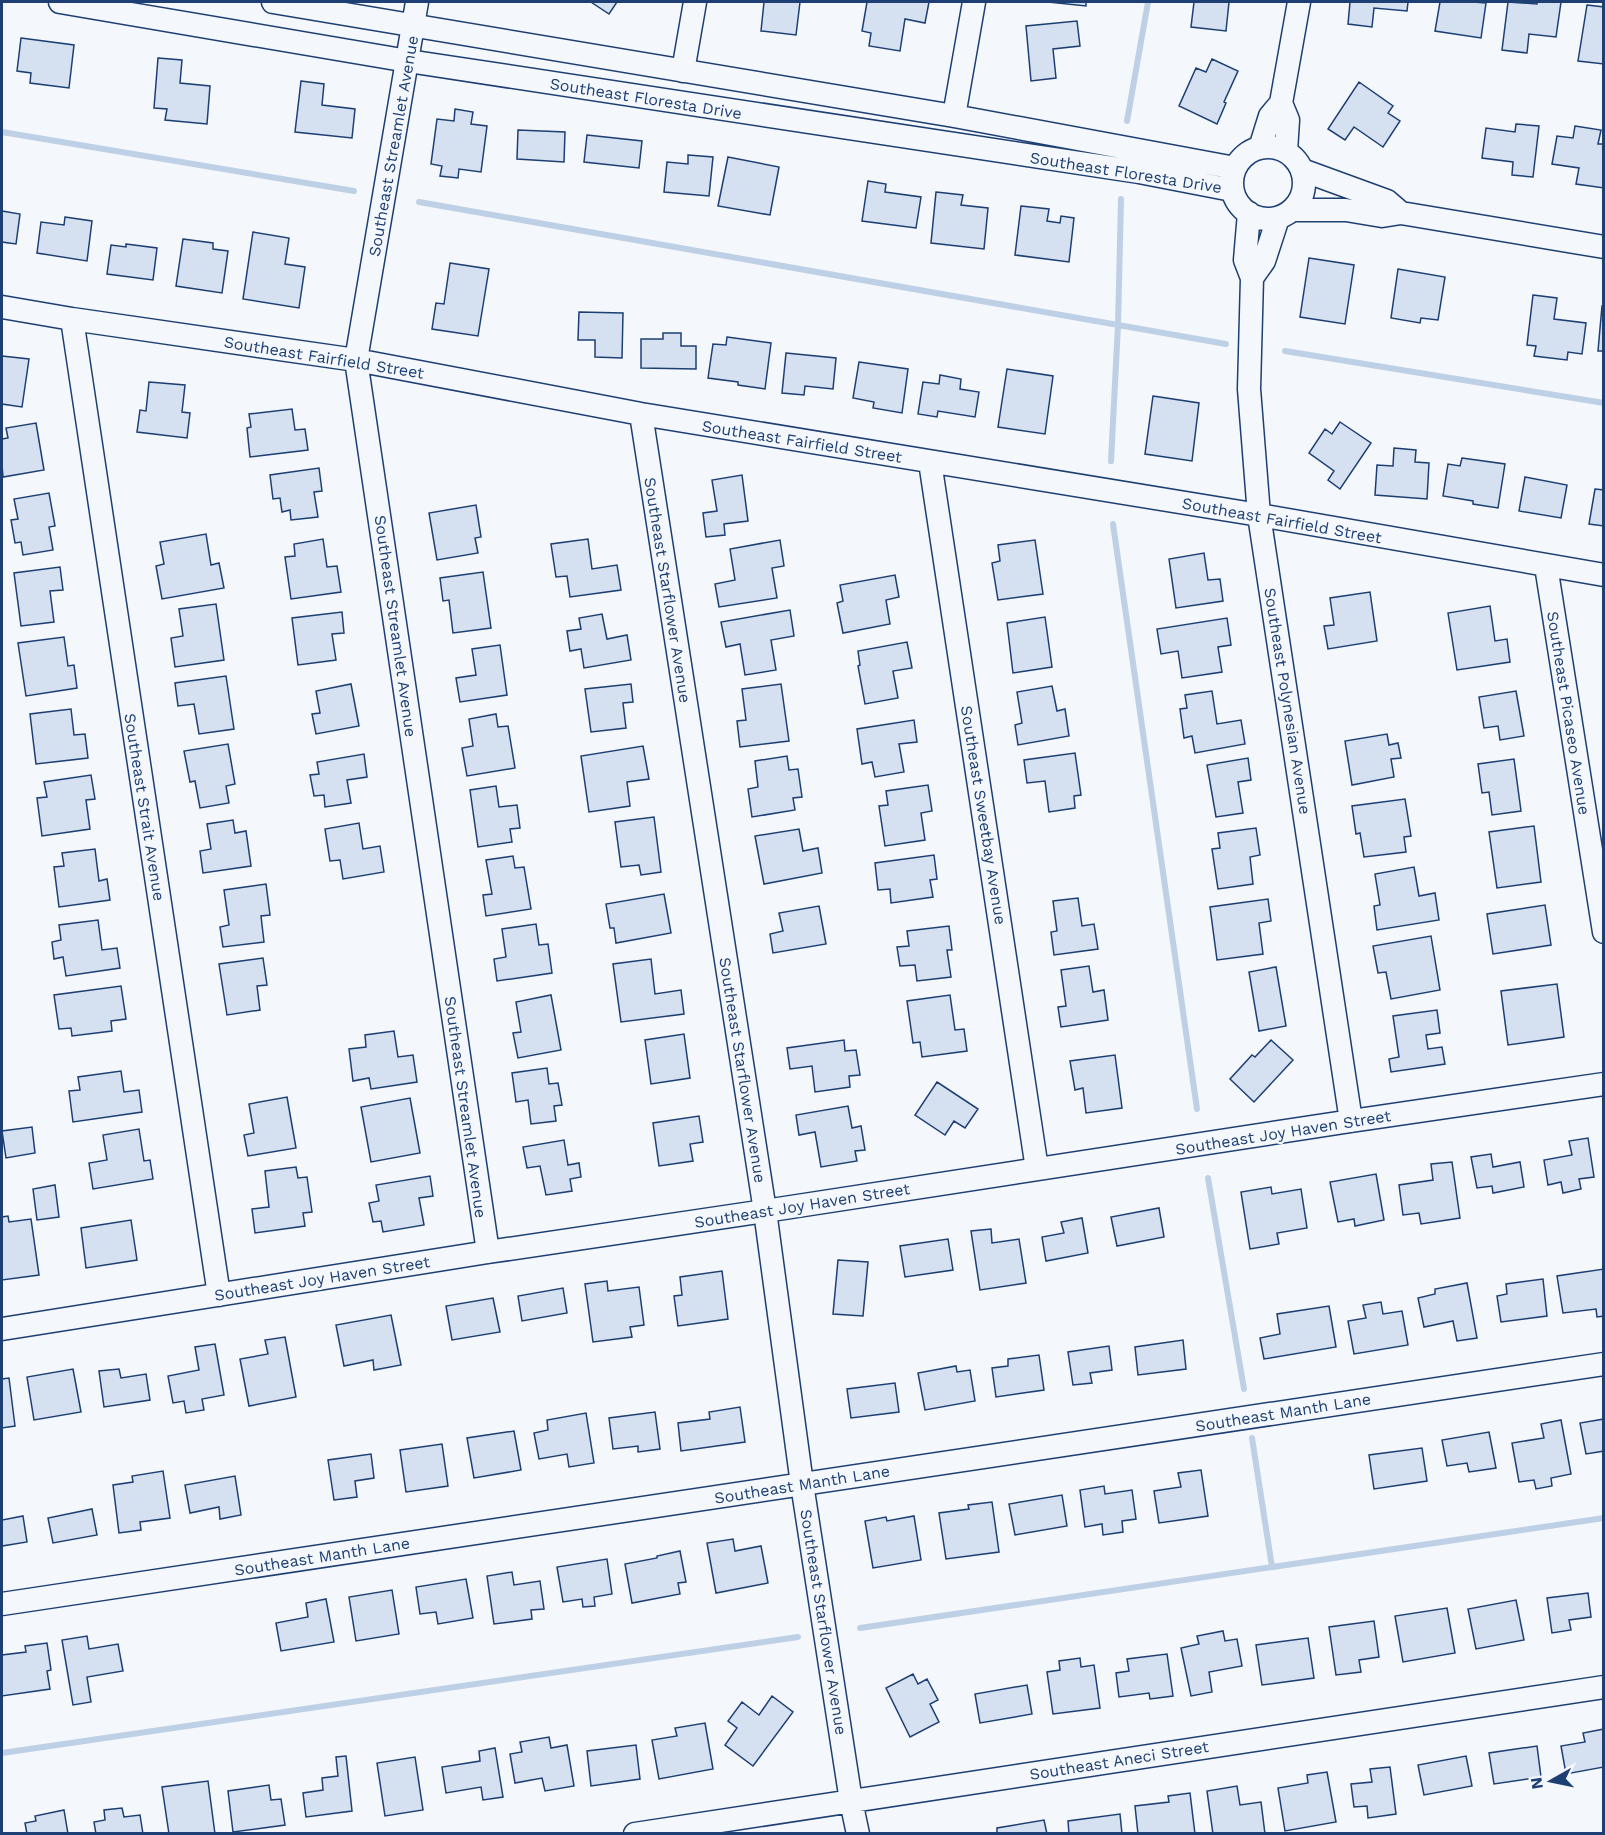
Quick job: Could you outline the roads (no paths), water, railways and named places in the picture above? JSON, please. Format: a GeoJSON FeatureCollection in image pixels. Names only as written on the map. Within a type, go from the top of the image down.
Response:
{"type":"FeatureCollection","features":[{"type":"Feature","properties":{"kind":"street","name":"Southeast Floresta Drive"},"geometry":{"type":"LineString","coordinates":[[60,2],[408,61],[1139,172],[1234,179]]}},
{"type":"Feature","properties":{"kind":"street","name":"Southeast Floresta Drive"},"geometry":{"type":"LineString","coordinates":[[273,2],[954,116],[1234,179]]}},
{"type":"Feature","properties":{"kind":"street","name":"Southeast Streamlet Avenue"},"geometry":{"type":"LineString","coordinates":[[417,2],[356,360],[488,1252]]}},
{"type":"Feature","properties":{"kind":"street"},"geometry":{"type":"LineString","coordinates":[[683,71],[695,2]]}},
{"type":"Feature","properties":{"kind":"street"},"geometry":{"type":"LineString","coordinates":[[954,116],[974,2]]}},
{"type":"Feature","properties":{"kind":"street"},"geometry":{"type":"LineString","coordinates":[[1260,148],[1270,116],[1281,103],[1299,2]]}},
{"type":"Feature","properties":{"kind":"street"},"geometry":{"type":"LineString","coordinates":[[1281,103],[1288,120],[1286,151]]}},
{"type":"Feature","properties":{"kind":"street"},"geometry":{"type":"LineString","coordinates":[[1285,214],[1299,202],[1303,192],[1302,170],[1286,151],[1269,147],[1250,152],[1242,159],[1234,179],[1241,206],[1258,218],[1268,219],[1285,214],[1346,210],[1382,216],[1401,213],[1604,247]]}},
{"type":"Feature","properties":{"kind":"street"},"geometry":{"type":"LineString","coordinates":[[1302,170],[1387,201],[1401,213]]}},
{"type":"Feature","properties":{"kind":"street","name":"Southeast Polynesian Avenue"},"geometry":{"type":"LineString","coordinates":[[1249,213],[1245,260],[1252,278],[1249,389],[1259,515],[1351,1121]]}},
{"type":"Feature","properties":{"kind":"street","name":"Southeast Polynesian Avenue"},"geometry":{"type":"LineString","coordinates":[[1252,278],[1264,261],[1285,214]]}},
{"type":"Feature","properties":{"kind":"street","name":"Southeast Fairfield Street"},"geometry":{"type":"LineString","coordinates":[[2,307],[356,360],[640,414],[1259,515],[1604,575]]}},
{"type":"Feature","properties":{"kind":"street","name":"Southeast Strait Avenue"},"geometry":{"type":"LineString","coordinates":[[72,319],[219,1295]]}},
{"type":"Feature","properties":{"kind":"street","name":"Southeast Starflower Avenue"},"geometry":{"type":"LineString","coordinates":[[640,414],[765,1211],[802,1484],[851,1801],[858,1833]]}},
{"type":"Feature","properties":{"kind":"street","name":"Southeast Sweetbay Avenue"},"geometry":{"type":"LineString","coordinates":[[930,462],[1037,1169]]}},
{"type":"Feature","properties":{"kind":"street","name":"Southeast Picaseo Avenue"},"geometry":{"type":"LineString","coordinates":[[1546,566],[1604,932]]}},
{"type":"Feature","properties":{"kind":"street","name":"Southeast Joy Haven Street"},"geometry":{"type":"LineString","coordinates":[[2,1329],[488,1252],[1604,1084]]}},
{"type":"Feature","properties":{"kind":"street","name":"Southeast Manth Lane"},"geometry":{"type":"LineString","coordinates":[[2,1604],[1604,1364]]}},
{"type":"Feature","properties":{"kind":"street","name":"Southeast Aneci Street"},"geometry":{"type":"LineString","coordinates":[[635,1833],[1604,1687]]}},
{"type":"Feature","properties":{"kind":"waterway"},"geometry":{"type":"LineString","coordinates":[[1127,121],[1148,2]]}},
{"type":"Feature","properties":{"kind":"waterway"},"geometry":{"type":"LineString","coordinates":[[2,132],[354,191]]}},
{"type":"Feature","properties":{"kind":"waterway"},"geometry":{"type":"LineString","coordinates":[[1111,461],[1118,325],[1121,199]]}},
{"type":"Feature","properties":{"kind":"waterway"},"geometry":{"type":"LineString","coordinates":[[419,202],[1226,344]]}},
{"type":"Feature","properties":{"kind":"waterway"},"geometry":{"type":"LineString","coordinates":[[1285,351],[1604,403]]}},
{"type":"Feature","properties":{"kind":"waterway"},"geometry":{"type":"LineString","coordinates":[[1113,524],[1197,1109]]}},
{"type":"Feature","properties":{"kind":"waterway"},"geometry":{"type":"LineString","coordinates":[[1208,1178],[1244,1389]]}},
{"type":"Feature","properties":{"kind":"waterway"},"geometry":{"type":"LineString","coordinates":[[1252,1438],[1272,1567]]}},
{"type":"Feature","properties":{"kind":"waterway"},"geometry":{"type":"LineString","coordinates":[[860,1628],[1604,1518]]}},
{"type":"Feature","properties":{"kind":"waterway"},"geometry":{"type":"LineString","coordinates":[[2,1753],[798,1637]]}}]}
